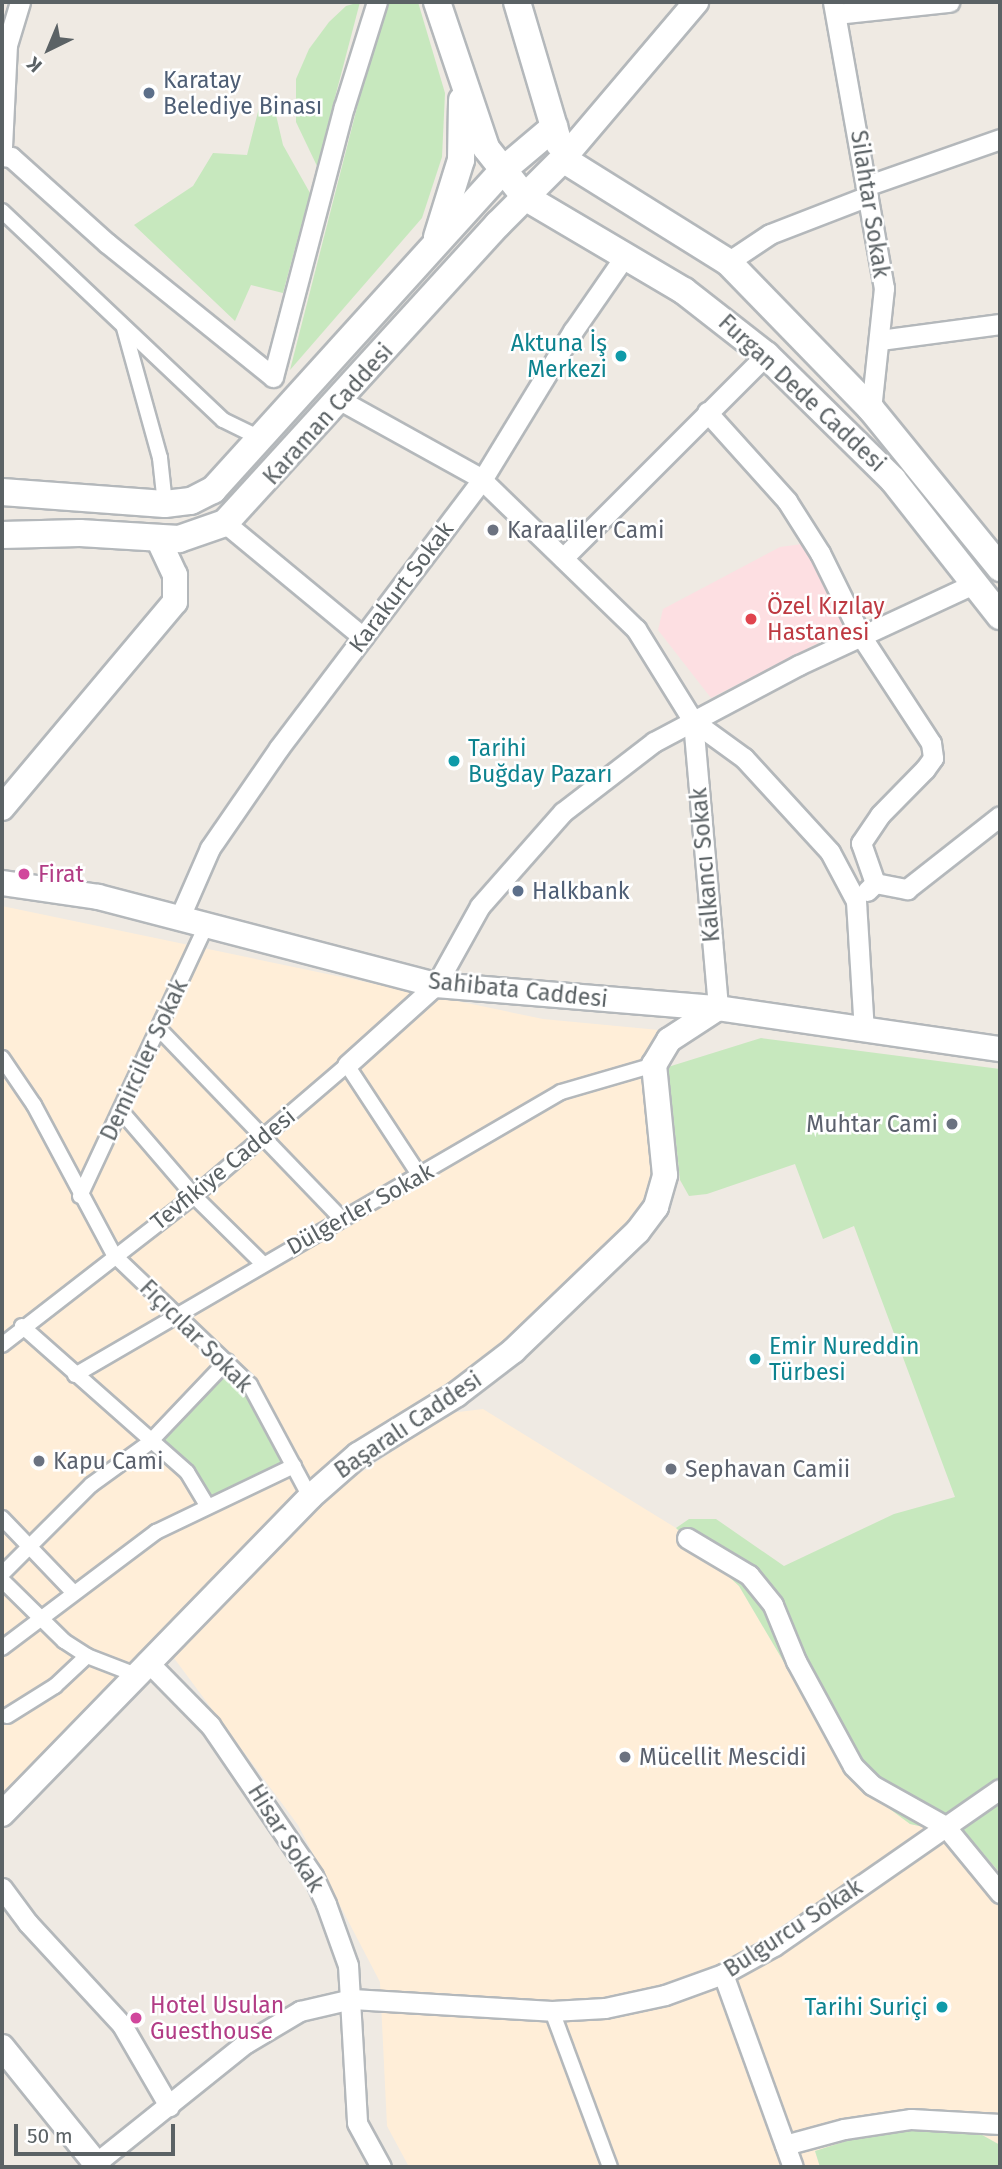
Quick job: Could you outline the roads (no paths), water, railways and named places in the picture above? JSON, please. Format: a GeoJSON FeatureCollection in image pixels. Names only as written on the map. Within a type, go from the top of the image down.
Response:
{"type":"FeatureCollection","features":[{"type":"Feature","properties":{"kind":"main road"},"geometry":{"type":"LineString","coordinates":[[437,2],[461,81],[486,148],[525,197]]}},
{"type":"Feature","properties":{"kind":"main road"},"geometry":{"type":"LineString","coordinates":[[517,2],[563,159]]}},
{"type":"Feature","properties":{"kind":"main road"},"geometry":{"type":"LineString","coordinates":[[432,250],[461,160],[461,81]]}},
{"type":"Feature","properties":{"kind":"main road","name":"Karaman Caddesi"},"geometry":{"type":"LineString","coordinates":[[2,492],[165,504],[191,501],[212,490],[262,439],[503,170],[554,127]]}},
{"type":"Feature","properties":{"kind":"main road","name":"Karaman Caddesi"},"geometry":{"type":"LineString","coordinates":[[2,536],[80,533],[159,540],[197,536],[225,523],[563,159]]}},
{"type":"Feature","properties":{"kind":"main road","name":"Furgan Dede Caddesi"},"geometry":{"type":"LineString","coordinates":[[563,159],[728,262],[871,409],[996,553]]}},
{"type":"Feature","properties":{"kind":"main road","name":"Furgan Dede Caddesi"},"geometry":{"type":"LineString","coordinates":[[525,197],[721,315],[766,355],[893,480],[1000,616]]}},
{"type":"Feature","properties":{"kind":"street"},"geometry":{"type":"LineString","coordinates":[[2,147],[8,45],[20,2]]}},
{"type":"Feature","properties":{"kind":"street"},"geometry":{"type":"LineString","coordinates":[[2,156],[11,158],[107,243],[273,377],[344,107],[377,2]]}},
{"type":"Feature","properties":{"kind":"street","name":"Karaman Caddesi"},"geometry":{"type":"LineString","coordinates":[[563,159],[696,2]]}},
{"type":"Feature","properties":{"kind":"street"},"geometry":{"type":"LineString","coordinates":[[835,8],[949,2]]}},
{"type":"Feature","properties":{"kind":"street","name":"Silahtar Sokak"},"geometry":{"type":"LineString","coordinates":[[835,8],[884,288],[871,409]]}},
{"type":"Feature","properties":{"kind":"street"},"geometry":{"type":"LineString","coordinates":[[728,262],[770,234],[867,191],[1000,139]]}},
{"type":"Feature","properties":{"kind":"street"},"geometry":{"type":"LineString","coordinates":[[2,211],[223,421],[262,439]]}},
{"type":"Feature","properties":{"kind":"street","name":"Karakurt Sokak"},"geometry":{"type":"LineString","coordinates":[[179,919],[210,848],[363,637],[482,480],[573,331],[625,256]]}},
{"type":"Feature","properties":{"kind":"street"},"geometry":{"type":"LineString","coordinates":[[880,340],[1000,324]]}},
{"type":"Feature","properties":{"kind":"street"},"geometry":{"type":"LineString","coordinates":[[124,327],[160,458],[165,504]]}},
{"type":"Feature","properties":{"kind":"street"},"geometry":{"type":"LineString","coordinates":[[563,558],[766,355]]}},
{"type":"Feature","properties":{"kind":"street"},"geometry":{"type":"LineString","coordinates":[[340,400],[482,480],[636,629],[693,721],[744,758],[830,852],[856,901],[864,1030]]}},
{"type":"Feature","properties":{"kind":"street"},"geometry":{"type":"LineString","coordinates":[[707,412],[787,501],[820,552],[861,636],[931,743],[933,758],[861,843],[875,883]]}},
{"type":"Feature","properties":{"kind":"street"},"geometry":{"type":"LineString","coordinates":[[225,523],[363,637]]}},
{"type":"Feature","properties":{"kind":"street"},"geometry":{"type":"LineString","coordinates":[[2,808],[175,602],[175,575],[159,540]]}},
{"type":"Feature","properties":{"kind":"street","name":"Tevfikiye Caddesi"},"geometry":{"type":"LineString","coordinates":[[2,1345],[22,1326],[194,1196],[266,1137],[436,985],[480,906],[563,812],[654,742],[861,636],[976,583]]}},
{"type":"Feature","properties":{"kind":"street","name":"Kalkancı Sokak"},"geometry":{"type":"LineString","coordinates":[[693,721],[718,1009]]}},
{"type":"Feature","properties":{"kind":"street"},"geometry":{"type":"LineString","coordinates":[[875,883],[907,889],[1000,816]]}},
{"type":"Feature","properties":{"kind":"street","name":"Sahibata Caddesi"},"geometry":{"type":"LineString","coordinates":[[2,883],[97,897],[436,985],[718,1009],[999,1046]]}},
{"type":"Feature","properties":{"kind":"street"},"geometry":{"type":"LineString","coordinates":[[856,901],[875,883]]}},
{"type":"Feature","properties":{"kind":"street","name":"Demirciler Sokak"},"geometry":{"type":"LineString","coordinates":[[79,1196],[160,1030],[206,924]]}},
{"type":"Feature","properties":{"kind":"street"},"geometry":{"type":"LineString","coordinates":[[654,1065],[670,1040],[718,1009]]}},
{"type":"Feature","properties":{"kind":"street"},"geometry":{"type":"LineString","coordinates":[[160,1030],[266,1137],[341,1218]]}},
{"type":"Feature","properties":{"kind":"street","name":"Fıçıcılar Sokak"},"geometry":{"type":"LineString","coordinates":[[2,1058],[34,1105],[79,1196],[114,1255],[180,1315],[250,1385],[310,1497]]}},
{"type":"Feature","properties":{"kind":"street"},"geometry":{"type":"LineString","coordinates":[[347,1065],[420,1175]]}},
{"type":"Feature","properties":{"kind":"street","name":"Dülgerler Sokak"},"geometry":{"type":"LineString","coordinates":[[75,1375],[561,1092],[654,1065]]}},
{"type":"Feature","properties":{"kind":"street","name":"Başaralı Caddesi"},"geometry":{"type":"LineString","coordinates":[[2,1814],[140,1668],[310,1497],[358,1455],[457,1394],[513,1351],[606,1265],[650,1217],[663,1192],[665,1175],[654,1065]]}},
{"type":"Feature","properties":{"kind":"street"},"geometry":{"type":"LineString","coordinates":[[121,1111],[194,1196],[263,1264]]}},
{"type":"Feature","properties":{"kind":"street"},"geometry":{"type":"LineString","coordinates":[[22,1326],[149,1443],[187,1472],[207,1505]]}},
{"type":"Feature","properties":{"kind":"street"},"geometry":{"type":"LineString","coordinates":[[2,1574],[91,1485],[149,1443],[227,1361]]}},
{"type":"Feature","properties":{"kind":"street"},"geometry":{"type":"LineString","coordinates":[[2,1648],[72,1591],[156,1532],[207,1505],[294,1466]]}},
{"type":"Feature","properties":{"kind":"street"},"geometry":{"type":"LineString","coordinates":[[2,1517],[72,1591]]}},
{"type":"Feature","properties":{"kind":"street"},"geometry":{"type":"LineString","coordinates":[[687,1538],[750,1575],[773,1605],[802,1673],[853,1766],[882,1791],[945,1826],[1000,1893]]}},
{"type":"Feature","properties":{"kind":"street"},"geometry":{"type":"LineString","coordinates":[[2,1580],[40,1619],[87,1656],[140,1668]]}},
{"type":"Feature","properties":{"kind":"street"},"geometry":{"type":"LineString","coordinates":[[7,1716],[55,1686],[87,1656]]}},
{"type":"Feature","properties":{"kind":"street","name":"Hisar Sokak"},"geometry":{"type":"LineString","coordinates":[[140,1668],[210,1725],[313,1876],[348,1965],[352,1999],[356,2123],[381,2167]]}},
{"type":"Feature","properties":{"kind":"street","name":"Bulgurcu Sokak"},"geometry":{"type":"LineString","coordinates":[[97,2165],[274,2024],[300,2011],[352,1999],[552,2011],[638,2002],[723,1974],[774,1946],[1000,1789]]}},
{"type":"Feature","properties":{"kind":"street"},"geometry":{"type":"LineString","coordinates":[[2,1888],[42,1940],[122,2025],[169,2106]]}},
{"type":"Feature","properties":{"kind":"street"},"geometry":{"type":"LineString","coordinates":[[723,1974],[793,2167]]}},
{"type":"Feature","properties":{"kind":"street"},"geometry":{"type":"LineString","coordinates":[[552,2011],[610,2167]]}},
{"type":"Feature","properties":{"kind":"street"},"geometry":{"type":"LineString","coordinates":[[2,2048],[97,2165]]}},
{"type":"Feature","properties":{"kind":"street"},"geometry":{"type":"LineString","coordinates":[[785,2146],[844,2129],[911,2119],[1000,2124]]}},
{"type":"Feature","properties":{"kind":"place","name":"Karatay Belediye Binası"},"geometry":{"type":"Point","coordinates":[149,93]}},
{"type":"Feature","properties":{"kind":"place","name":"Aktuna İş Merkezi"},"geometry":{"type":"Point","coordinates":[621,356]}},
{"type":"Feature","properties":{"kind":"place","name":"Karaaliler Cami"},"geometry":{"type":"Point","coordinates":[493,530]}},
{"type":"Feature","properties":{"kind":"place","name":"Özel Kızılay Hastanesi"},"geometry":{"type":"Point","coordinates":[751,619]}},
{"type":"Feature","properties":{"kind":"place","name":"Tarihi Buğday Pazarı"},"geometry":{"type":"Point","coordinates":[454,761]}},
{"type":"Feature","properties":{"kind":"place","name":"Firat"},"geometry":{"type":"Point","coordinates":[24,874]}},
{"type":"Feature","properties":{"kind":"place","name":"Halkbank"},"geometry":{"type":"Point","coordinates":[518,891]}},
{"type":"Feature","properties":{"kind":"place","name":"Muhtar Cami"},"geometry":{"type":"Point","coordinates":[952,1124]}},
{"type":"Feature","properties":{"kind":"place","name":"Emir Nureddin Türbesi"},"geometry":{"type":"Point","coordinates":[755,1359]}},
{"type":"Feature","properties":{"kind":"place","name":"Kapu Cami"},"geometry":{"type":"Point","coordinates":[39,1461]}},
{"type":"Feature","properties":{"kind":"place","name":"Sephavan Camii"},"geometry":{"type":"Point","coordinates":[671,1469]}},
{"type":"Feature","properties":{"kind":"place","name":"Mücellit Mescidi"},"geometry":{"type":"Point","coordinates":[625,1757]}},
{"type":"Feature","properties":{"kind":"place","name":"Tarihi Suriçi"},"geometry":{"type":"Point","coordinates":[942,2007]}},
{"type":"Feature","properties":{"kind":"place","name":"Hotel Usulan Guesthouse"},"geometry":{"type":"Point","coordinates":[136,2018]}}]}
